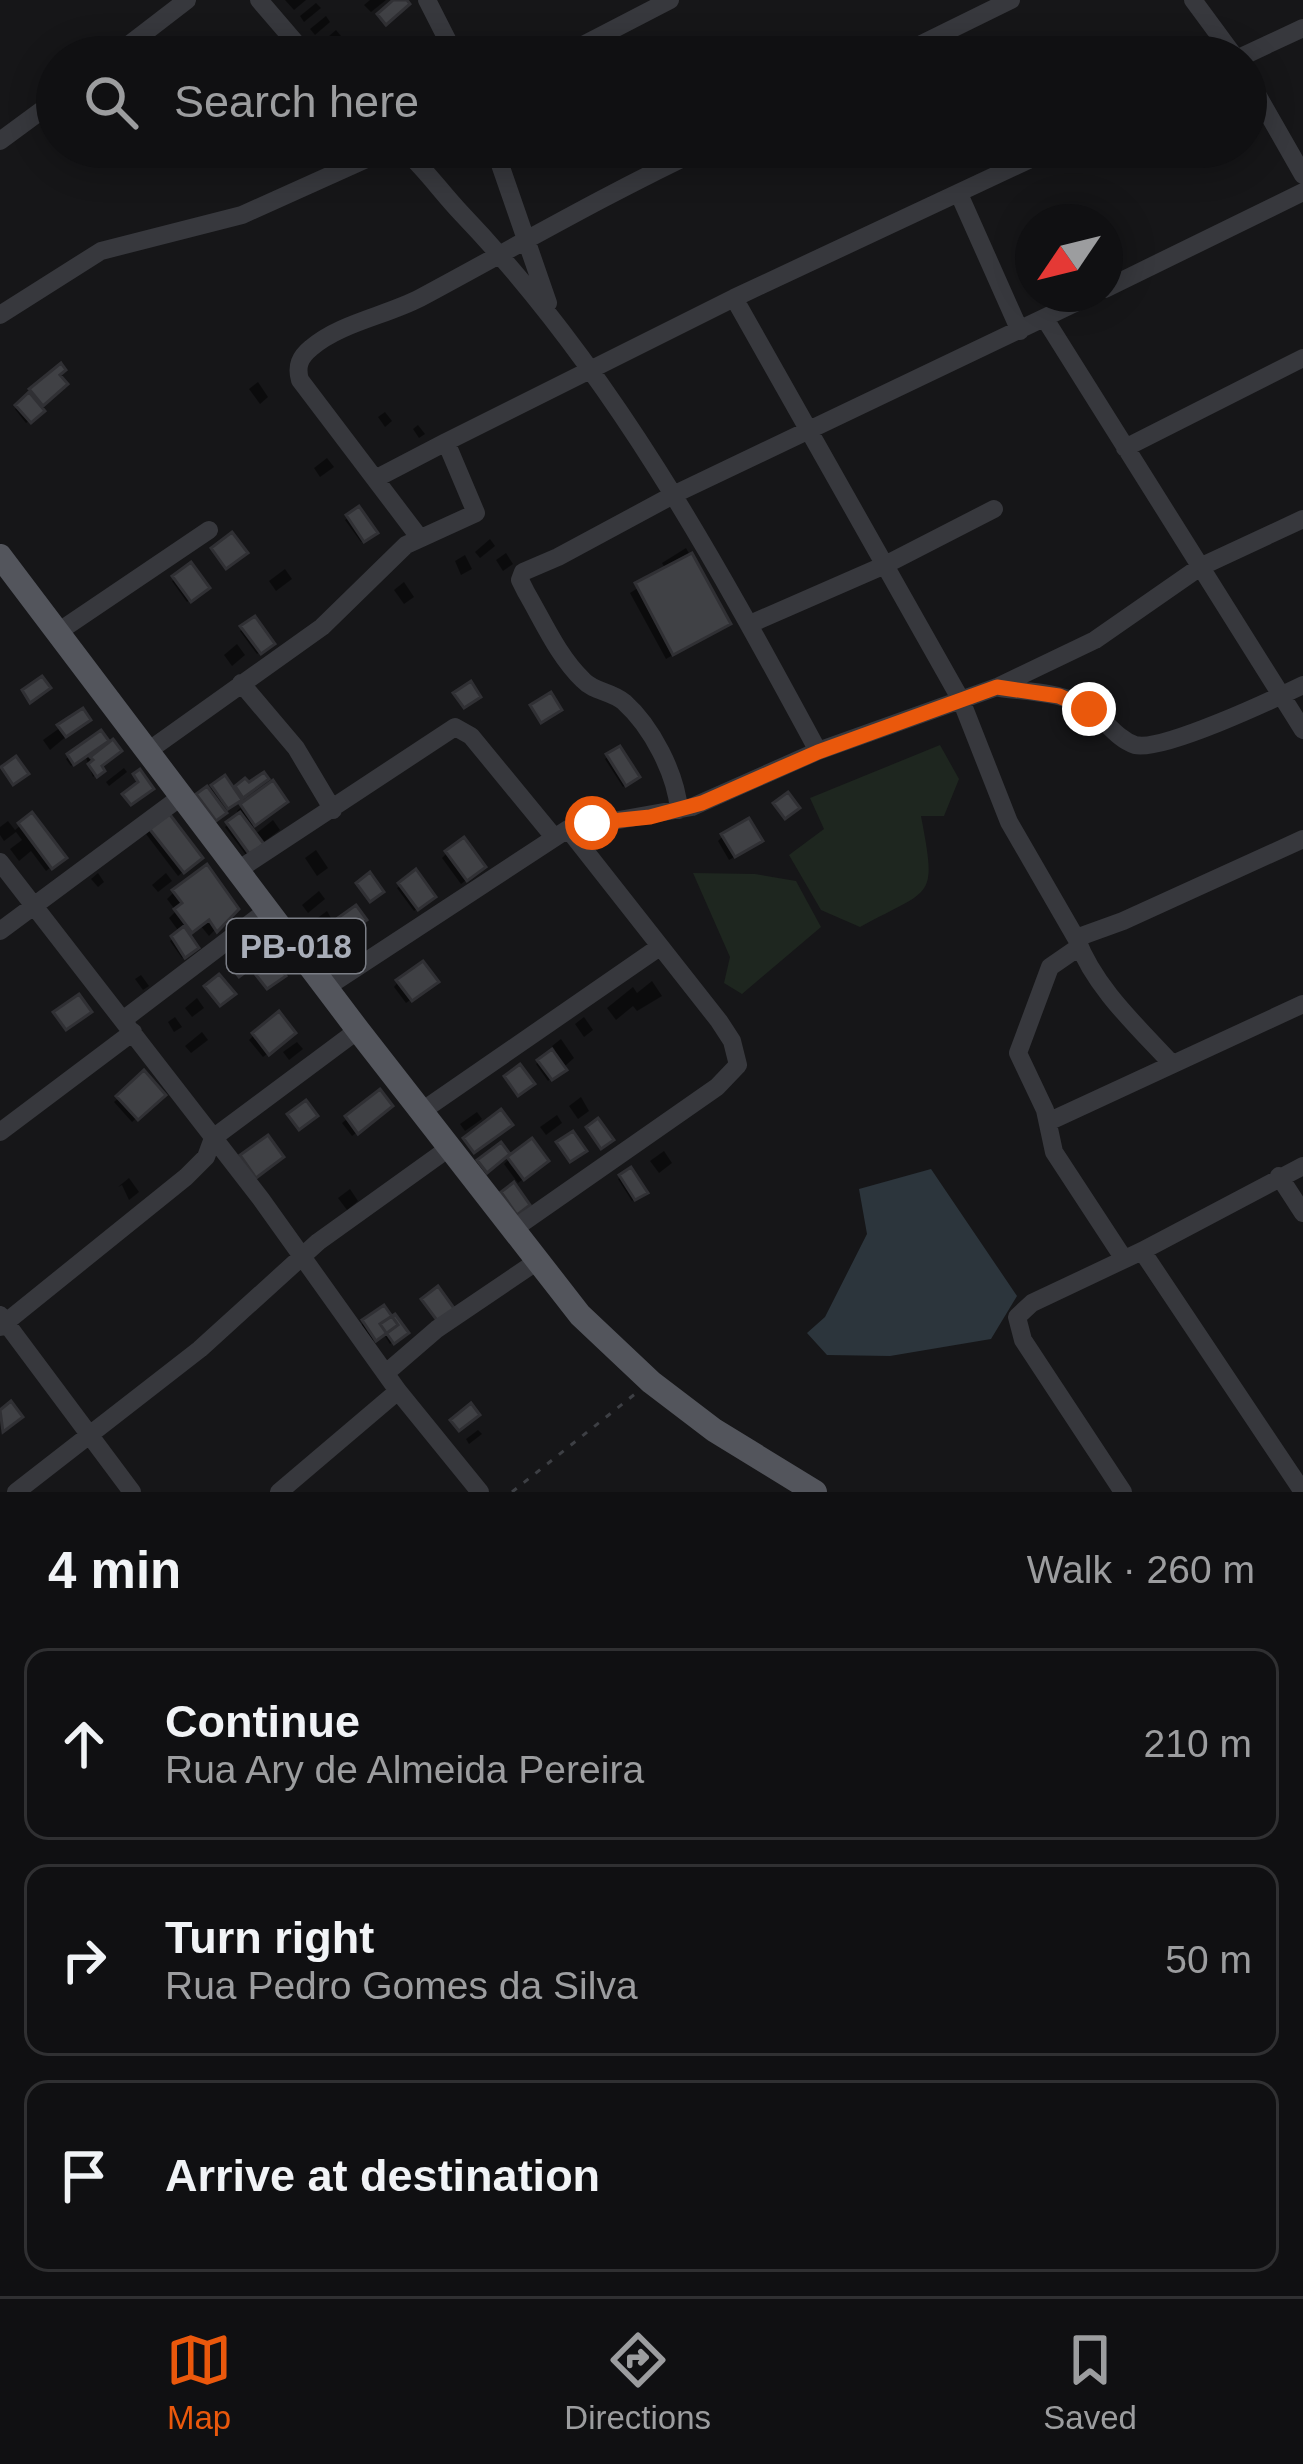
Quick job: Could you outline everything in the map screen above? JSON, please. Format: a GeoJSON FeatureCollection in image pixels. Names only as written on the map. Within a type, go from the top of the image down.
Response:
{"type":"FeatureCollection","features":[{"type":"Feature","properties":{"kind":"main road","name":"PB-018"},"geometry":{"type":"LineString","coordinates":[[0,556],[358,1030],[596,1333],[714,1430],[815,1492]]}},
{"type":"Feature","properties":{"kind":"street"},"geometry":{"type":"LineString","coordinates":[[140,36],[187,0]]}},
{"type":"Feature","properties":{"kind":"street"},"geometry":{"type":"LineString","coordinates":[[260,0],[290,36]]}},
{"type":"Feature","properties":{"kind":"street"},"geometry":{"type":"LineString","coordinates":[[427,0],[445,36]]}},
{"type":"Feature","properties":{"kind":"street"},"geometry":{"type":"LineString","coordinates":[[601,36],[670,0]]}},
{"type":"Feature","properties":{"kind":"street"},"geometry":{"type":"LineString","coordinates":[[938,36],[1011,0]]}},
{"type":"Feature","properties":{"kind":"street"},"geometry":{"type":"LineString","coordinates":[[1192,0],[1221,36]]}},
{"type":"Feature","properties":{"kind":"street"},"geometry":{"type":"LineString","coordinates":[[1267,44],[1303,28]]}},
{"type":"Feature","properties":{"kind":"street"},"geometry":{"type":"LineString","coordinates":[[1267,112],[1303,175]]}},
{"type":"Feature","properties":{"kind":"street"},"geometry":{"type":"LineString","coordinates":[[0,141],[36,114]]}},
{"type":"Feature","properties":{"kind":"street"},"geometry":{"type":"LineString","coordinates":[[0,315],[100,251],[242,215],[349,168]]}},
{"type":"Feature","properties":{"kind":"street"},"geometry":{"type":"LineString","coordinates":[[417,168],[500,253],[592,368],[675,494],[818,752]]}},
{"type":"Feature","properties":{"kind":"street"},"geometry":{"type":"LineString","coordinates":[[501,168],[554,319]]}},
{"type":"Feature","properties":{"kind":"street"},"geometry":{"type":"LineString","coordinates":[[419,537],[300,380],[301,358],[326,338],[403,306],[665,168]]}},
{"type":"Feature","properties":{"kind":"street"},"geometry":{"type":"LineString","coordinates":[[375,478],[734,298],[1013,168]]}},
{"type":"Feature","properties":{"kind":"street"},"geometry":{"type":"LineString","coordinates":[[1123,280],[1303,192]]}},
{"type":"Feature","properties":{"kind":"street"},"geometry":{"type":"LineString","coordinates":[[959,194],[1021,331]]}},
{"type":"Feature","properties":{"kind":"street"},"geometry":{"type":"LineString","coordinates":[[734,298],[961,700],[1009,822],[1078,943],[1122,1009],[1172,1064]]}},
{"type":"Feature","properties":{"kind":"street"},"geometry":{"type":"LineString","coordinates":[[679,810],[673,776],[637,718],[617,697],[593,689],[576,673],[522,584],[523,572],[675,494],[1059,312]]}},
{"type":"Feature","properties":{"kind":"street"},"geometry":{"type":"LineString","coordinates":[[1045,319],[1303,730]]}},
{"type":"Feature","properties":{"kind":"street"},"geometry":{"type":"LineString","coordinates":[[1125,448],[1303,358]]}},
{"type":"Feature","properties":{"kind":"street"},"geometry":{"type":"LineString","coordinates":[[148,751],[322,627],[393,556],[419,537],[476,513],[446,442]]}},
{"type":"Feature","properties":{"kind":"street"},"geometry":{"type":"LineString","coordinates":[[750,624],[885,565],[994,508]]}},
{"type":"Feature","properties":{"kind":"street"},"geometry":{"type":"LineString","coordinates":[[327,987],[561,833],[679,810],[818,752],[997,687],[1095,640],[1200,567],[1303,519]]}},
{"type":"Feature","properties":{"kind":"street"},"geometry":{"type":"LineString","coordinates":[[58,632],[208,530]]}},
{"type":"Feature","properties":{"kind":"street"},"geometry":{"type":"LineString","coordinates":[[242,683],[296,748],[333,810]]}},
{"type":"Feature","properties":{"kind":"street"},"geometry":{"type":"LineString","coordinates":[[997,687],[1079,703],[1126,741],[1144,747],[1303,686]]}},
{"type":"Feature","properties":{"kind":"street"},"geometry":{"type":"LineString","coordinates":[[238,870],[448,729],[460,728],[561,833],[732,1041],[737,1069],[512,1229]]}},
{"type":"Feature","properties":{"kind":"street"},"geometry":{"type":"LineString","coordinates":[[0,931],[182,796]]}},
{"type":"Feature","properties":{"kind":"street"},"geometry":{"type":"LineString","coordinates":[[1303,838],[1078,943],[1051,968],[1018,1053],[1048,1122],[1054,1152],[1303,1492]]}},
{"type":"Feature","properties":{"kind":"street"},"geometry":{"type":"LineString","coordinates":[[0,862],[213,1138],[398,1391],[480,1492]]}},
{"type":"Feature","properties":{"kind":"street"},"geometry":{"type":"LineString","coordinates":[[0,1132],[268,909]]}},
{"type":"Feature","properties":{"kind":"street"},"geometry":{"type":"LineString","coordinates":[[422,1111],[658,948]]}},
{"type":"Feature","properties":{"kind":"street"},"geometry":{"type":"LineString","coordinates":[[1048,1122],[1303,1004]]}},
{"type":"Feature","properties":{"kind":"street"},"geometry":{"type":"LineString","coordinates":[[133,1492],[2,1321],[186,1177],[206,1157],[213,1138],[358,1030]]}},
{"type":"Feature","properties":{"kind":"street"},"geometry":{"type":"LineString","coordinates":[[16,1492],[200,1349],[349,1218],[449,1148]]}},
{"type":"Feature","properties":{"kind":"street"},"geometry":{"type":"LineString","coordinates":[[1123,1492],[1017,1328],[1017,1317],[1032,1303],[1303,1166]]}},
{"type":"Feature","properties":{"kind":"street"},"geometry":{"type":"LineString","coordinates":[[1279,1177],[1303,1213]]}},
{"type":"Feature","properties":{"kind":"street"},"geometry":{"type":"LineString","coordinates":[[386,1373],[437,1329],[536,1262]]}},
{"type":"Feature","properties":{"kind":"street"},"geometry":{"type":"LineString","coordinates":[[279,1492],[398,1391]]}},
{"type":"Feature","properties":{"kind":"path"},"geometry":{"type":"LineString","coordinates":[[512,1492],[651,1382]]}},
{"type":"Feature","properties":{"kind":"shaded area"},"geometry":{"type":"Polygon","coordinates":[[[940,745],[959,779],[944,816],[921,816],[928,864],[924,888],[860,927],[821,910],[789,855],[824,829],[810,798],[940,745]]]}},
{"type":"Feature","properties":{"kind":"shaded area"},"geometry":{"type":"Polygon","coordinates":[[[693,873],[755,874],[796,881],[821,927],[742,994],[724,983],[730,957],[693,873]]]}},
{"type":"Feature","properties":{"kind":"shaded area"},"geometry":{"type":"Polygon","coordinates":[[[931,1169],[1017,1296],[991,1339],[890,1356],[827,1355],[807,1333],[825,1317],[867,1234],[859,1189],[931,1169]]]}},
{"type":"Feature","properties":{"kind":"building"},"geometry":{"type":"Polygon","coordinates":[[[393,0],[410,4],[386,25],[377,14],[393,0]]]}},
{"type":"Feature","properties":{"kind":"building"},"geometry":{"type":"Polygon","coordinates":[[[61,363],[66,370],[60,375],[68,384],[43,406],[29,389],[61,363]]]}},
{"type":"Feature","properties":{"kind":"building"},"geometry":{"type":"Polygon","coordinates":[[[29,392],[45,411],[31,423],[15,405],[29,392]]]}},
{"type":"Feature","properties":{"kind":"building"},"geometry":{"type":"Polygon","coordinates":[[[359,506],[378,533],[364,542],[346,515],[359,506]]]}},
{"type":"Feature","properties":{"kind":"building"},"geometry":{"type":"Polygon","coordinates":[[[232,532],[248,553],[226,569],[211,548],[232,532]]]}},
{"type":"Feature","properties":{"kind":"building"},"geometry":{"type":"Polygon","coordinates":[[[692,553],[731,624],[673,655],[635,583],[692,553]]]}},
{"type":"Feature","properties":{"kind":"building"},"geometry":{"type":"Polygon","coordinates":[[[191,562],[210,588],[191,602],[172,576],[191,562]]]}},
{"type":"Feature","properties":{"kind":"building"},"geometry":{"type":"Polygon","coordinates":[[[255,616],[275,644],[261,654],[240,626],[255,616]]]}},
{"type":"Feature","properties":{"kind":"building"},"geometry":{"type":"Polygon","coordinates":[[[42,676],[51,688],[30,703],[22,690],[42,676]]]}},
{"type":"Feature","properties":{"kind":"building"},"geometry":{"type":"Polygon","coordinates":[[[471,681],[481,697],[464,708],[453,693],[471,681]]]}},
{"type":"Feature","properties":{"kind":"building"},"geometry":{"type":"Polygon","coordinates":[[[551,692],[562,710],[541,723],[530,705],[551,692]]]}},
{"type":"Feature","properties":{"kind":"building"},"geometry":{"type":"Polygon","coordinates":[[[83,708],[91,720],[66,737],[57,725],[83,708]]]}},
{"type":"Feature","properties":{"kind":"building"},"geometry":{"type":"Polygon","coordinates":[[[101,730],[109,741],[74,765],[67,754],[101,730]]]}},
{"type":"Feature","properties":{"kind":"building"},"geometry":{"type":"Polygon","coordinates":[[[113,739],[122,751],[102,766],[105,771],[97,777],[88,764],[93,760],[90,757],[113,739]]]}},
{"type":"Feature","properties":{"kind":"building"},"geometry":{"type":"Polygon","coordinates":[[[620,746],[640,777],[626,786],[606,754],[620,746]]]}},
{"type":"Feature","properties":{"kind":"building"},"geometry":{"type":"Polygon","coordinates":[[[16,756],[29,774],[13,785],[1,767],[16,756]]]}},
{"type":"Feature","properties":{"kind":"building"},"geometry":{"type":"Polygon","coordinates":[[[140,769],[154,789],[131,805],[122,794],[138,782],[133,774],[140,769]]]}},
{"type":"Feature","properties":{"kind":"building"},"geometry":{"type":"Polygon","coordinates":[[[264,772],[269,779],[243,798],[235,786],[264,772]]]}},
{"type":"Feature","properties":{"kind":"building"},"geometry":{"type":"Polygon","coordinates":[[[225,775],[242,800],[228,809],[211,785],[225,775]]]}},
{"type":"Feature","properties":{"kind":"building"},"geometry":{"type":"Polygon","coordinates":[[[273,780],[288,802],[255,826],[240,804],[273,780]]]}},
{"type":"Feature","properties":{"kind":"building"},"geometry":{"type":"Polygon","coordinates":[[[207,786],[227,813],[216,821],[196,794],[207,786]]]}},
{"type":"Feature","properties":{"kind":"building"},"geometry":{"type":"Polygon","coordinates":[[[788,792],[800,808],[785,819],[773,803],[788,792]]]}},
{"type":"Feature","properties":{"kind":"building"},"geometry":{"type":"Polygon","coordinates":[[[32,812],[67,858],[52,869],[18,823],[32,812]]]}},
{"type":"Feature","properties":{"kind":"building"},"geometry":{"type":"Polygon","coordinates":[[[168,812],[203,858],[184,873],[148,827],[168,812]]]}},
{"type":"Feature","properties":{"kind":"building"},"geometry":{"type":"Polygon","coordinates":[[[240,812],[264,844],[250,855],[226,822],[240,812]]]}},
{"type":"Feature","properties":{"kind":"building"},"geometry":{"type":"Polygon","coordinates":[[[749,818],[763,841],[735,857],[721,834],[749,818]]]}},
{"type":"Feature","properties":{"kind":"building"},"geometry":{"type":"Polygon","coordinates":[[[464,837],[486,867],[467,881],[445,851],[464,837]]]}},
{"type":"Feature","properties":{"kind":"building"},"geometry":{"type":"Polygon","coordinates":[[[207,864],[239,909],[217,932],[209,920],[192,933],[174,909],[182,903],[172,890],[207,864]]]}},
{"type":"Feature","properties":{"kind":"building"},"geometry":{"type":"Polygon","coordinates":[[[416,869],[436,897],[418,910],[398,883],[416,869]]]}},
{"type":"Feature","properties":{"kind":"building"},"geometry":{"type":"Polygon","coordinates":[[[370,872],[384,892],[370,902],[356,883],[370,872]]]}},
{"type":"Feature","properties":{"kind":"building"},"geometry":{"type":"Polygon","coordinates":[[[356,905],[367,920],[330,947],[318,932],[356,905]]]}},
{"type":"Feature","properties":{"kind":"building"},"geometry":{"type":"Polygon","coordinates":[[[184,926],[199,948],[185,958],[171,936],[184,926]]]}},
{"type":"Feature","properties":{"kind":"building"},"geometry":{"type":"Polygon","coordinates":[[[250,948],[260,961],[239,977],[229,964],[250,948]]]}},
{"type":"Feature","properties":{"kind":"building"},"geometry":{"type":"Polygon","coordinates":[[[423,961],[439,982],[412,1001],[396,980],[423,961]]]}},
{"type":"Feature","properties":{"kind":"building"},"geometry":{"type":"Polygon","coordinates":[[[275,962],[286,976],[267,989],[256,975],[275,962]]]}},
{"type":"Feature","properties":{"kind":"building"},"geometry":{"type":"Polygon","coordinates":[[[219,974],[236,994],[220,1006],[204,986],[219,974]]]}},
{"type":"Feature","properties":{"kind":"building"},"geometry":{"type":"Polygon","coordinates":[[[79,994],[92,1012],[66,1030],[53,1012],[79,994]]]}},
{"type":"Feature","properties":{"kind":"building"},"geometry":{"type":"Polygon","coordinates":[[[279,1011],[296,1033],[269,1055],[252,1033],[279,1011]]]}},
{"type":"Feature","properties":{"kind":"building"},"geometry":{"type":"Polygon","coordinates":[[[552,1049],[567,1070],[552,1080],[537,1060],[552,1049]]]}},
{"type":"Feature","properties":{"kind":"building"},"geometry":{"type":"Polygon","coordinates":[[[520,1064],[535,1084],[518,1096],[504,1076],[520,1064]]]}},
{"type":"Feature","properties":{"kind":"building"},"geometry":{"type":"Polygon","coordinates":[[[144,1070],[166,1095],[138,1120],[116,1096],[144,1070]]]}},
{"type":"Feature","properties":{"kind":"building"},"geometry":{"type":"Polygon","coordinates":[[[380,1089],[393,1106],[358,1134],[345,1116],[380,1089]]]}},
{"type":"Feature","properties":{"kind":"building"},"geometry":{"type":"Polygon","coordinates":[[[306,1100],[318,1116],[299,1130],[287,1114],[306,1100]]]}},
{"type":"Feature","properties":{"kind":"building"},"geometry":{"type":"Polygon","coordinates":[[[501,1109],[513,1125],[474,1153],[463,1138],[501,1109]]]}},
{"type":"Feature","properties":{"kind":"building"},"geometry":{"type":"Polygon","coordinates":[[[598,1118],[614,1140],[601,1149],[586,1127],[598,1118]]]}},
{"type":"Feature","properties":{"kind":"building"},"geometry":{"type":"Polygon","coordinates":[[[573,1131],[587,1151],[570,1162],[556,1142],[573,1131]]]}},
{"type":"Feature","properties":{"kind":"building"},"geometry":{"type":"Polygon","coordinates":[[[268,1135],[284,1157],[256,1178],[240,1155],[268,1135]]]}},
{"type":"Feature","properties":{"kind":"building"},"geometry":{"type":"Polygon","coordinates":[[[532,1138],[549,1161],[524,1180],[507,1157],[532,1138]]]}},
{"type":"Feature","properties":{"kind":"building"},"geometry":{"type":"Polygon","coordinates":[[[501,1142],[510,1154],[487,1173],[477,1160],[501,1142]]]}},
{"type":"Feature","properties":{"kind":"building"},"geometry":{"type":"Polygon","coordinates":[[[631,1167],[648,1193],[635,1200],[619,1175],[631,1167]]]}},
{"type":"Feature","properties":{"kind":"building"},"geometry":{"type":"Polygon","coordinates":[[[514,1182],[530,1205],[517,1215],[501,1192],[514,1182]]]}},
{"type":"Feature","properties":{"kind":"building"},"geometry":{"type":"Polygon","coordinates":[[[438,1286],[456,1311],[439,1323],[421,1299],[438,1286]]]}},
{"type":"Feature","properties":{"kind":"building"},"geometry":{"type":"Polygon","coordinates":[[[384,1305],[398,1325],[376,1341],[362,1320],[384,1305]]]}},
{"type":"Feature","properties":{"kind":"building"},"geometry":{"type":"Polygon","coordinates":[[[395,1314],[409,1333],[394,1344],[380,1324],[395,1314]]]}},
{"type":"Feature","properties":{"kind":"building"},"geometry":{"type":"Polygon","coordinates":[[[11,1401],[23,1417],[3,1432],[0,1410],[11,1401]]]}},
{"type":"Feature","properties":{"kind":"building"},"geometry":{"type":"Polygon","coordinates":[[[471,1403],[480,1415],[459,1431],[450,1420],[471,1403]]]}},
{"type":"Feature","properties":{"kind":"route"},"geometry":{"type":"LineString","coordinates":[[592,823],[650,817],[702,803],[818,752],[997,687],[1059,696],[1089,709]]}}]}
